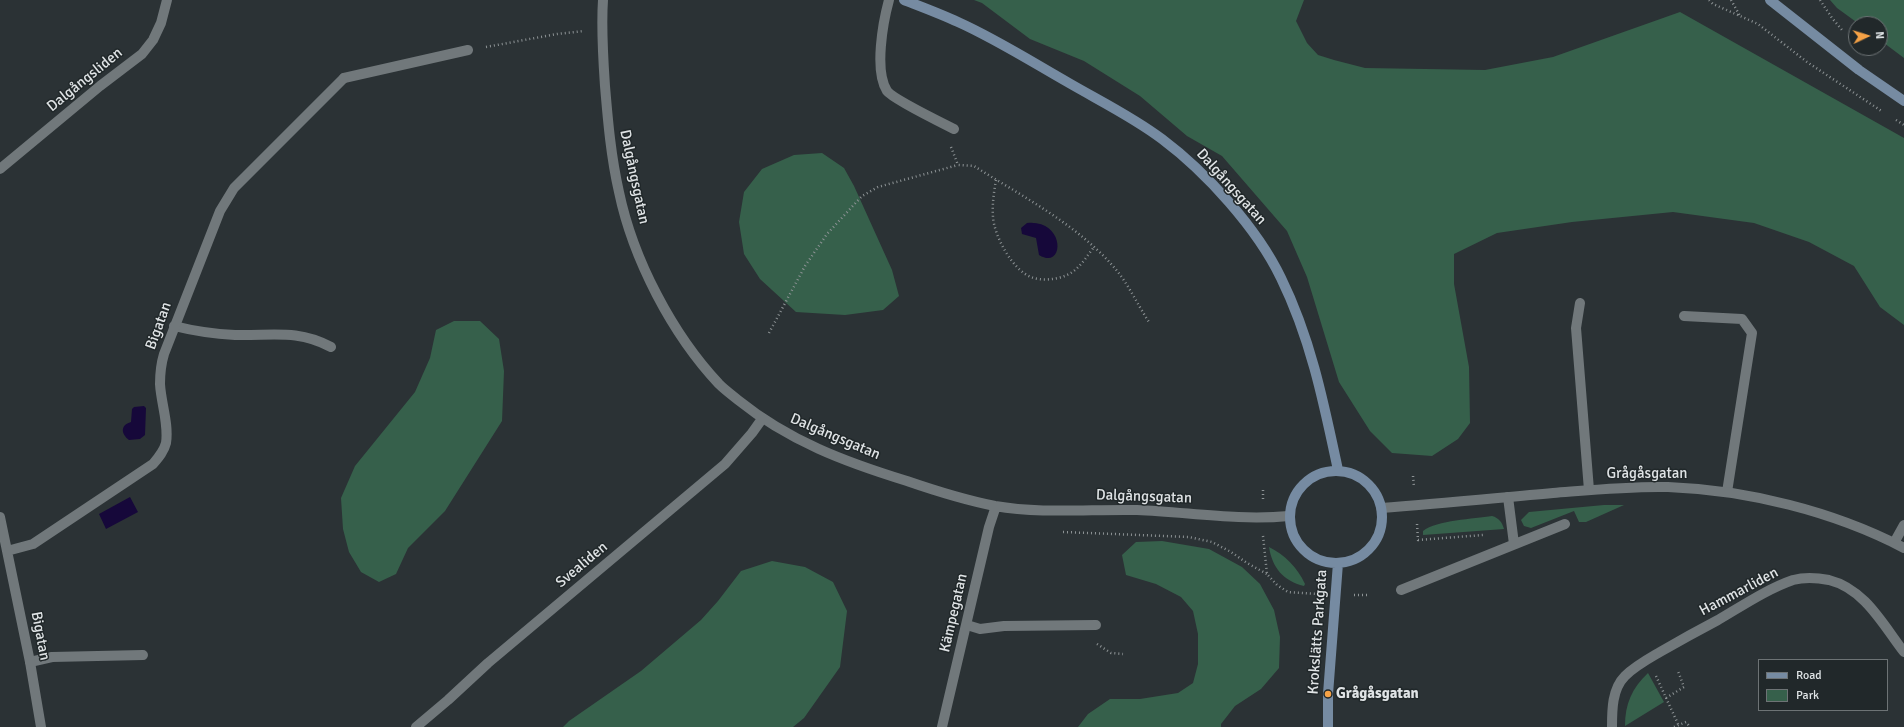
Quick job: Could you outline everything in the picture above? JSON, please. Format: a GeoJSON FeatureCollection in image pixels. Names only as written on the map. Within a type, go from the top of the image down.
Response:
{"type":"FeatureCollection","features":[{"type":"Feature","properties":{"kind":"street","name":"Dalgångsliden"},"geometry":{"type":"LineString","coordinates":[[0,169],[100,86],[142,54],[153,40],[161,23],[167,0]]}},
{"type":"Feature","properties":{"kind":"street","name":"Dalgångsgatan"},"geometry":{"type":"LineString","coordinates":[[603,0],[601,27],[609,134],[619,192],[629,230],[650,280],[676,327],[696,357],[720,386],[762,419],[799,441],[856,464],[952,496],[996,506],[1023,509],[1136,510],[1245,518],[1289,516]]}},
{"type":"Feature","properties":{"kind":"street"},"geometry":{"type":"LineString","coordinates":[[889,0],[885,18],[881,52],[882,75],[888,91],[908,105],[954,129]]}},
{"type":"Feature","properties":{"kind":"street","name":"Dalgångsgatan"},"geometry":{"type":"LineString","coordinates":[[904,0],[958,22],[1110,105],[1162,139],[1200,171],[1260,241],[1281,276],[1311,352],[1338,470]]}},
{"type":"Feature","properties":{"kind":"street"},"geometry":{"type":"LineString","coordinates":[[1770,0],[1858,70],[1904,101]]}},
{"type":"Feature","properties":{"kind":"street","name":"Bigatan"},"geometry":{"type":"LineString","coordinates":[[7,551],[34,544],[154,464],[162,453],[166,443],[160,370],[164,354],[220,211],[234,188],[344,78],[468,50]]}},
{"type":"Feature","properties":{"kind":"street"},"geometry":{"type":"LineString","coordinates":[[1580,303],[1576,328],[1590,490]]}},
{"type":"Feature","properties":{"kind":"street"},"geometry":{"type":"LineString","coordinates":[[1684,316],[1742,318],[1752,333],[1727,492]]}},
{"type":"Feature","properties":{"kind":"street"},"geometry":{"type":"LineString","coordinates":[[174,326],[200,332],[232,335],[258,336],[284,333],[299,335],[317,339],[331,347]]}},
{"type":"Feature","properties":{"kind":"street","name":"Svealiden"},"geometry":{"type":"LineString","coordinates":[[416,727],[500,653],[725,464],[762,419]]}},
{"type":"Feature","properties":{"kind":"street"},"geometry":{"type":"LineString","coordinates":[[1338,470],[1350,472],[1371,486],[1377,496],[1381,508],[1382,521],[1379,534],[1372,546],[1357,558],[1338,563],[1326,562],[1313,557],[1303,550],[1293,534],[1289,516],[1292,501],[1299,488],[1310,478],[1323,472],[1338,470]]}},
{"type":"Feature","properties":{"kind":"street","name":"Grågåsgatan"},"geometry":{"type":"LineString","coordinates":[[1381,508],[1590,490],[1666,487],[1727,492],[1774,501],[1846,523],[1904,548]]}},
{"type":"Feature","properties":{"kind":"street"},"geometry":{"type":"LineString","coordinates":[[1508,497],[1514,544]]}},
{"type":"Feature","properties":{"kind":"street","name":"Kämpegatan"},"geometry":{"type":"LineString","coordinates":[[942,727],[989,527],[996,506]]}},
{"type":"Feature","properties":{"kind":"street","name":"Bigatan"},"geometry":{"type":"LineString","coordinates":[[0,517],[30,662],[41,727]]}},
{"type":"Feature","properties":{"kind":"street"},"geometry":{"type":"LineString","coordinates":[[1400,590],[1565,524]]}},
{"type":"Feature","properties":{"kind":"street"},"geometry":{"type":"LineString","coordinates":[[1894,543],[1904,525]]}},
{"type":"Feature","properties":{"kind":"street","name":"Krokslätts Parkgata"},"geometry":{"type":"LineString","coordinates":[[1328,727],[1328,694],[1338,563]]}},
{"type":"Feature","properties":{"kind":"street","name":"Hammarliden"},"geometry":{"type":"LineString","coordinates":[[1612,727],[1612,710],[1616,687],[1624,676],[1648,659],[1757,598],[1794,580],[1807,578],[1828,580],[1846,585],[1865,600],[1904,652]]}},
{"type":"Feature","properties":{"kind":"street"},"geometry":{"type":"LineString","coordinates":[[967,625],[980,629],[1004,626],[1096,625]]}},
{"type":"Feature","properties":{"kind":"street"},"geometry":{"type":"LineString","coordinates":[[30,662],[52,657],[143,655]]}},
{"type":"Feature","properties":{"kind":"path"},"geometry":{"type":"LineString","coordinates":[[1709,0],[1713,4],[1758,24],[1807,62],[1885,114]]}},
{"type":"Feature","properties":{"kind":"path"},"geometry":{"type":"LineString","coordinates":[[1731,0],[1740,17]]}},
{"type":"Feature","properties":{"kind":"path"},"geometry":{"type":"LineString","coordinates":[[1820,0],[1832,18],[1847,36]]}},
{"type":"Feature","properties":{"kind":"path"},"geometry":{"type":"LineString","coordinates":[[468,50],[557,34],[590,30]]}},
{"type":"Feature","properties":{"kind":"path"},"geometry":{"type":"LineString","coordinates":[[1892,117],[1904,125]]}},
{"type":"Feature","properties":{"kind":"path"},"geometry":{"type":"LineString","coordinates":[[954,129],[951,147],[958,165]]}},
{"type":"Feature","properties":{"kind":"path"},"geometry":{"type":"LineString","coordinates":[[769,333],[818,247],[827,234],[862,196],[878,187],[958,165],[974,166],[1063,223],[1094,247],[1114,266],[1149,322]]}},
{"type":"Feature","properties":{"kind":"path"},"geometry":{"type":"LineString","coordinates":[[996,180],[993,198],[995,230],[1004,251],[1018,268],[1029,277],[1042,280],[1067,275],[1077,268],[1094,247]]}},
{"type":"Feature","properties":{"kind":"path"},"geometry":{"type":"LineString","coordinates":[[1060,532],[1189,538],[1212,542],[1267,574],[1277,585],[1288,592],[1298,594]]}},
{"type":"Feature","properties":{"kind":"path"},"geometry":{"type":"LineString","coordinates":[[1418,540],[1512,533]]}},
{"type":"Feature","properties":{"kind":"path"},"geometry":{"type":"LineString","coordinates":[[1264,545],[1267,574]]}},
{"type":"Feature","properties":{"kind":"path"},"geometry":{"type":"LineString","coordinates":[[1648,659],[1678,724]]}},
{"type":"Feature","properties":{"kind":"path"},"geometry":{"type":"LineString","coordinates":[[1666,698],[1684,687],[1678,671]]}},
{"type":"Feature","properties":{"kind":"path"},"geometry":{"type":"LineString","coordinates":[[1674,727],[1678,724],[1686,722],[1690,727]]}},
{"type":"Feature","properties":{"kind":"green space"},"geometry":{"type":"Polygon","coordinates":[[[974,0],[1304,0],[1296,21],[1307,43],[1318,55],[1365,68],[1485,70],[1553,57],[1680,12],[1904,138],[1904,325],[1880,307],[1854,266],[1809,242],[1754,223],[1673,212],[1572,222],[1497,233],[1454,254],[1454,284],[1469,367],[1470,423],[1458,439],[1432,456],[1392,453],[1370,431],[1339,382],[1307,277],[1287,231],[1222,156],[1187,136],[1140,96],[1084,61],[1030,39],[982,3],[974,0]]]}},
{"type":"Feature","properties":{"kind":"green space"},"geometry":{"type":"Polygon","coordinates":[[[1830,0],[1904,0],[1904,58],[1888,46],[1888,16],[1848,16],[1837,8],[1830,0]]]}},
{"type":"Feature","properties":{"kind":"green space"},"geometry":{"type":"Polygon","coordinates":[[[822,153],[844,168],[854,186],[892,270],[899,296],[883,310],[845,315],[796,312],[760,279],[744,254],[739,222],[744,192],[762,169],[794,155],[822,153]]]}},
{"type":"Feature","properties":{"kind":"green space"},"geometry":{"type":"Polygon","coordinates":[[[454,321],[480,321],[499,339],[504,371],[502,421],[445,511],[408,548],[396,574],[379,582],[361,572],[349,552],[343,529],[341,498],[355,466],[415,392],[430,358],[436,330],[454,321]]]}},
{"type":"Feature","properties":{"kind":"green space"},"geometry":{"type":"Polygon","coordinates":[[[1604,505],[1624,505],[1586,522],[1579,522],[1574,511],[1531,528],[1524,526],[1521,520],[1529,512],[1604,505]]]}},
{"type":"Feature","properties":{"kind":"green space"},"geometry":{"type":"Polygon","coordinates":[[[1492,516],[1500,521],[1504,529],[1423,535],[1423,531],[1437,524],[1456,520],[1492,516]]]}},
{"type":"Feature","properties":{"kind":"green space"},"geometry":{"type":"Polygon","coordinates":[[[1162,541],[1209,549],[1242,567],[1260,584],[1274,610],[1280,637],[1279,668],[1261,689],[1235,706],[1221,724],[1221,727],[1078,727],[1088,714],[1110,699],[1140,699],[1178,693],[1193,683],[1198,664],[1198,634],[1193,611],[1181,597],[1156,584],[1126,575],[1122,555],[1136,542],[1162,541]]]}},
{"type":"Feature","properties":{"kind":"green space"},"geometry":{"type":"Polygon","coordinates":[[[1269,547],[1290,562],[1302,578],[1305,584],[1304,586],[1284,577],[1273,561],[1269,547]]]}},
{"type":"Feature","properties":{"kind":"green space"},"geometry":{"type":"Polygon","coordinates":[[[772,561],[805,567],[833,582],[847,611],[840,667],[804,718],[793,727],[563,727],[569,721],[641,671],[701,620],[741,571],[772,561]]]}},
{"type":"Feature","properties":{"kind":"green space"},"geometry":{"type":"Polygon","coordinates":[[[1648,673],[1664,702],[1625,726],[1626,711],[1630,697],[1648,673]]]}},
{"type":"Feature","properties":{"kind":"shaded area"},"geometry":{"type":"Polygon","coordinates":[[[1027,223],[1040,224],[1049,229],[1055,236],[1057,251],[1054,256],[1048,258],[1039,255],[1036,238],[1022,234],[1021,228],[1027,223]]]}},
{"type":"Feature","properties":{"kind":"shaded area"},"geometry":{"type":"Polygon","coordinates":[[[144,406],[146,408],[145,435],[140,439],[129,440],[124,435],[123,427],[127,423],[131,422],[132,409],[134,407],[144,406]]]}},
{"type":"Feature","properties":{"kind":"shaded area"},"geometry":{"type":"Polygon","coordinates":[[[130,497],[138,512],[106,529],[99,514],[130,497]]]}},
{"type":"Feature","properties":{"kind":"place","name":"Grågåsgatan"},"geometry":{"type":"Point","coordinates":[1328,694]}}]}
